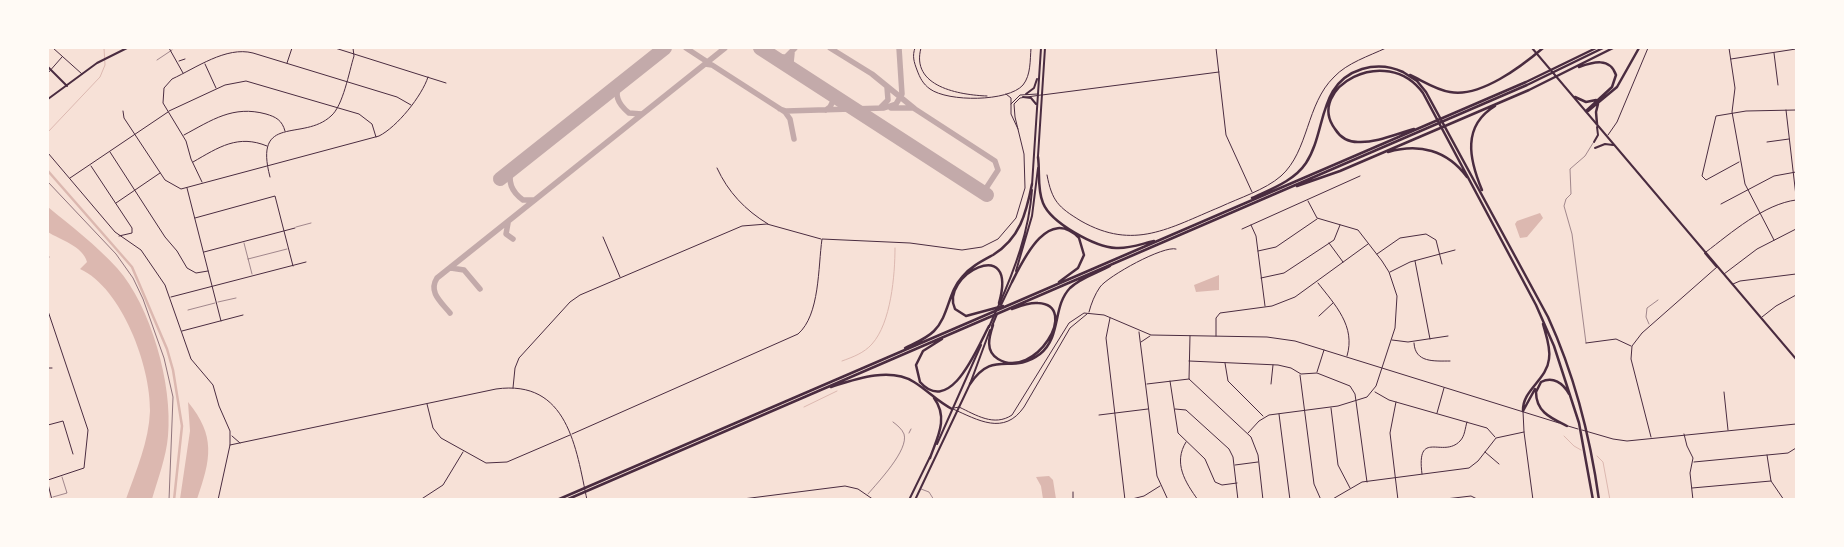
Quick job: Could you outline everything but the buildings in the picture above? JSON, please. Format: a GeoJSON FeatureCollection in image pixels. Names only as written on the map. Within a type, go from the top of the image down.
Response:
{"type":"FeatureCollection","features":[{"type":"Feature","properties":{"kind":"highway"},"geometry":{"type":"LineString","coordinates":[[1224,212],[1278,185],[1301,170],[1311,153],[1327,100],[1344,79],[1357,71],[1372,67],[1390,67],[1445,91],[1468,92],[1487,86],[1543,48]]}},
{"type":"Feature","properties":{"kind":"highway"},"geometry":{"type":"LineString","coordinates":[[557,500],[580,492],[1019,300],[1540,76],[1596,48]]}},
{"type":"Feature","properties":{"kind":"highway"},"geometry":{"type":"LineString","coordinates":[[589,488],[1527,85],[1603,48]]}},
{"type":"Feature","properties":{"kind":"highway"},"geometry":{"type":"LineString","coordinates":[[1279,192],[1334,173],[1507,100],[1571,71],[1614,48]]}},
{"type":"Feature","properties":{"kind":"highway"},"geometry":{"type":"LineString","coordinates":[[1586,111],[1617,87],[1638,48]]}},
{"type":"Feature","properties":{"kind":"highway"},"geometry":{"type":"LineString","coordinates":[[1571,71],[1598,62],[1607,63],[1616,75],[1615,83],[1598,101],[1596,112],[1597,124]]}},
{"type":"Feature","properties":{"kind":"highway"},"geometry":{"type":"LineString","coordinates":[[1429,124],[1381,139],[1352,141],[1341,136],[1334,128],[1329,116],[1330,104],[1338,89],[1352,77],[1369,71],[1386,70],[1402,75],[1415,84],[1437,115]]}},
{"type":"Feature","properties":{"kind":"highway"},"geometry":{"type":"LineString","coordinates":[[1403,72],[1422,86],[1539,297],[1562,348],[1582,404],[1593,452],[1599,500]]}},
{"type":"Feature","properties":{"kind":"highway"},"geometry":{"type":"LineString","coordinates":[[1575,97],[1586,102],[1598,101]]}},
{"type":"Feature","properties":{"kind":"highway"},"geometry":{"type":"LineString","coordinates":[[1486,200],[1471,156],[1471,136],[1476,124],[1484,114],[1507,100]]}},
{"type":"Feature","properties":{"kind":"highway"},"geometry":{"type":"LineString","coordinates":[[1445,129],[1470,182],[1540,313],[1563,370],[1586,457],[1593,500]]}},
{"type":"Feature","properties":{"kind":"highway"},"geometry":{"type":"LineString","coordinates":[[1374,156],[1406,148],[1429,149],[1452,161],[1470,182]]}},
{"type":"Feature","properties":{"kind":"highway"},"geometry":{"type":"LineString","coordinates":[[1038,157],[1042,203],[1048,212],[1062,223],[1091,241],[1112,248],[1128,248],[1165,237]]}},
{"type":"Feature","properties":{"kind":"highway"},"geometry":{"type":"LineString","coordinates":[[876,362],[924,339],[936,329],[961,277],[970,268],[1001,249],[1016,233],[1025,215],[1032,184]]}},
{"type":"Feature","properties":{"kind":"highway"},"geometry":{"type":"LineString","coordinates":[[1012,282],[1027,252],[1036,240],[1052,231],[1069,231],[1082,243],[1083,260],[1072,273],[1047,288]]}},
{"type":"Feature","properties":{"kind":"highway"},"geometry":{"type":"LineString","coordinates":[[970,384],[977,372],[986,366],[1020,363],[1040,353],[1054,336],[1062,301],[1072,286],[1154,246]]}},
{"type":"Feature","properties":{"kind":"highway"},"geometry":{"type":"LineString","coordinates":[[999,304],[1004,283],[1002,275],[994,267],[983,265],[974,268],[963,278],[954,294],[952,303],[960,314],[971,316],[1019,300]]}},
{"type":"Feature","properties":{"kind":"highway"},"geometry":{"type":"LineString","coordinates":[[991,325],[990,349],[996,358],[1004,362],[1017,361],[1032,356],[1043,348],[1052,335],[1055,316],[1045,304],[1032,303],[1001,312]]}},
{"type":"Feature","properties":{"kind":"highway"},"geometry":{"type":"LineString","coordinates":[[1523,411],[1530,390],[1543,376],[1549,360],[1547,340],[1540,313]]}},
{"type":"Feature","properties":{"kind":"highway"},"geometry":{"type":"LineString","coordinates":[[959,330],[929,346],[919,356],[916,365],[917,375],[921,384],[928,389],[942,391],[955,384],[965,371],[991,325]]}},
{"type":"Feature","properties":{"kind":"highway"},"geometry":{"type":"LineString","coordinates":[[818,391],[861,378],[889,375],[909,379],[952,409]]}},
{"type":"Feature","properties":{"kind":"highway"},"geometry":{"type":"LineString","coordinates":[[1523,411],[1529,397],[1538,385],[1546,380],[1558,381],[1568,392],[1574,407]]}},
{"type":"Feature","properties":{"kind":"highway"},"geometry":{"type":"LineString","coordinates":[[1538,385],[1536,394],[1539,407],[1550,417],[1567,426]]}},
{"type":"Feature","properties":{"kind":"highway"},"geometry":{"type":"LineString","coordinates":[[930,458],[942,421],[940,407],[932,395]]}},
{"type":"Feature","properties":{"kind":"highway"},"geometry":{"type":"LineString","coordinates":[[566,500],[580,492]]}},
{"type":"Feature","properties":{"kind":"main road"},"geometry":{"type":"LineString","coordinates":[[48,98],[108,57],[128,48]]}},
{"type":"Feature","properties":{"kind":"main road"},"geometry":{"type":"LineString","coordinates":[[1001,298],[1023,240],[1032,184],[1041,48]]}},
{"type":"Feature","properties":{"kind":"main road"},"geometry":{"type":"LineString","coordinates":[[910,500],[1006,296],[1031,221],[1038,157],[1045,48]]}},
{"type":"Feature","properties":{"kind":"main road"},"geometry":{"type":"LineString","coordinates":[[1532,48],[1538,52],[1613,145],[1796,359]]}},
{"type":"Feature","properties":{"kind":"main road"},"geometry":{"type":"LineString","coordinates":[[1537,48],[1538,52]]}},
{"type":"Feature","properties":{"kind":"main road"},"geometry":{"type":"LineString","coordinates":[[49,69],[67,86]]}},
{"type":"Feature","properties":{"kind":"main road"},"geometry":{"type":"LineString","coordinates":[[1026,94],[1034,88],[1038,77]]}},
{"type":"Feature","properties":{"kind":"main road"},"geometry":{"type":"LineString","coordinates":[[1023,97],[1032,99],[1037,106]]}},
{"type":"Feature","properties":{"kind":"main road"},"geometry":{"type":"LineString","coordinates":[[1594,142],[1598,135],[1597,124]]}},
{"type":"Feature","properties":{"kind":"main road"},"geometry":{"type":"LineString","coordinates":[[1595,148],[1605,144],[1613,145]]}},
{"type":"Feature","properties":{"kind":"main road"},"geometry":{"type":"LineString","coordinates":[[916,500],[970,384],[999,304]]}},
{"type":"Feature","properties":{"kind":"street"},"geometry":{"type":"LineString","coordinates":[[53,48],[82,74]]}},
{"type":"Feature","properties":{"kind":"street"},"geometry":{"type":"LineString","coordinates":[[174,48],[171,49],[183,74]]}},
{"type":"Feature","properties":{"kind":"street"},"geometry":{"type":"LineString","coordinates":[[287,63],[292,48]]}},
{"type":"Feature","properties":{"kind":"street"},"geometry":{"type":"LineString","coordinates":[[335,48],[446,83]]}},
{"type":"Feature","properties":{"kind":"street"},"geometry":{"type":"LineString","coordinates":[[270,177],[266,153],[268,146],[275,136],[324,121],[337,108],[354,54],[353,48]]}},
{"type":"Feature","properties":{"kind":"street"},"geometry":{"type":"LineString","coordinates":[[915,48],[914,59],[920,77],[932,90],[958,98],[993,96],[1017,90],[1027,80],[1031,48]]}},
{"type":"Feature","properties":{"kind":"street"},"geometry":{"type":"LineString","coordinates":[[921,48],[921,64],[927,77],[933,84],[962,93],[993,96]]}},
{"type":"Feature","properties":{"kind":"street"},"geometry":{"type":"LineString","coordinates":[[1216,48],[1226,135],[1252,192]]}},
{"type":"Feature","properties":{"kind":"street"},"geometry":{"type":"LineString","coordinates":[[1047,175],[1051,194],[1063,209],[1094,228],[1118,236],[1159,232],[1252,192],[1277,179],[1290,166],[1318,99],[1330,81],[1341,70],[1386,48]]}},
{"type":"Feature","properties":{"kind":"street"},"geometry":{"type":"LineString","coordinates":[[1606,136],[1617,122],[1648,48]]}},
{"type":"Feature","properties":{"kind":"street"},"geometry":{"type":"LineString","coordinates":[[1730,48],[1735,88],[1732,112],[1740,162],[1747,190],[1774,240]]}},
{"type":"Feature","properties":{"kind":"street"},"geometry":{"type":"LineString","coordinates":[[1731,60],[1796,49]]}},
{"type":"Feature","properties":{"kind":"street"},"geometry":{"type":"LineString","coordinates":[[202,183],[183,136],[162,99],[164,88],[169,80],[225,54],[242,51],[287,63],[397,97],[411,105]]}},
{"type":"Feature","properties":{"kind":"street"},"geometry":{"type":"LineString","coordinates":[[1774,53],[1778,85]]}},
{"type":"Feature","properties":{"kind":"street"},"geometry":{"type":"LineString","coordinates":[[48,73],[49,69],[63,56]]}},
{"type":"Feature","properties":{"kind":"street"},"geometry":{"type":"LineString","coordinates":[[178,62],[185,58]]}},
{"type":"Feature","properties":{"kind":"street"},"geometry":{"type":"LineString","coordinates":[[205,64],[217,89]]}},
{"type":"Feature","properties":{"kind":"street"},"geometry":{"type":"LineString","coordinates":[[1011,105],[1017,96],[1026,94],[1042,95],[1219,72]]}},
{"type":"Feature","properties":{"kind":"street"},"geometry":{"type":"LineString","coordinates":[[122,111],[160,173],[169,184],[179,188],[376,137],[390,129],[411,105],[423,90],[428,77]]}},
{"type":"Feature","properties":{"kind":"street"},"geometry":{"type":"LineString","coordinates":[[70,179],[168,112],[236,82],[251,82],[366,118],[372,124],[376,137]]}},
{"type":"Feature","properties":{"kind":"street"},"geometry":{"type":"LineString","coordinates":[[1006,94],[1010,98],[1012,118],[1019,132]]}},
{"type":"Feature","properties":{"kind":"street"},"geometry":{"type":"LineString","coordinates":[[513,388],[515,368],[519,358],[570,302],[580,295],[742,226],[758,224],[772,226],[822,239],[910,243],[959,250],[976,248],[993,242],[1011,226],[1022,203],[1026,172],[1014,106],[1017,100],[1023,97],[1037,95]]}},
{"type":"Feature","properties":{"kind":"street"},"geometry":{"type":"LineString","coordinates":[[183,136],[232,112],[244,110],[276,118],[282,123],[286,132]]}},
{"type":"Feature","properties":{"kind":"street"},"geometry":{"type":"LineString","coordinates":[[1786,110],[1795,172],[1796,196]]}},
{"type":"Feature","properties":{"kind":"street"},"geometry":{"type":"LineString","coordinates":[[1740,162],[1706,180],[1702,171],[1715,118],[1718,114],[1796,110]]}},
{"type":"Feature","properties":{"kind":"street"},"geometry":{"type":"LineString","coordinates":[[1767,142],[1790,139]]}},
{"type":"Feature","properties":{"kind":"street"},"geometry":{"type":"LineString","coordinates":[[193,163],[239,140],[251,140],[268,146]]}},
{"type":"Feature","properties":{"kind":"street"},"geometry":{"type":"LineString","coordinates":[[110,152],[165,236],[178,250],[187,268],[196,273],[208,271]]}},
{"type":"Feature","properties":{"kind":"street"},"geometry":{"type":"LineString","coordinates":[[48,153],[119,236],[141,250],[164,282],[193,364],[213,385],[231,435],[240,443]]}},
{"type":"Feature","properties":{"kind":"street"},"geometry":{"type":"LineString","coordinates":[[90,165],[132,228],[132,233],[119,236]]}},
{"type":"Feature","properties":{"kind":"street"},"geometry":{"type":"LineString","coordinates":[[717,168],[727,187],[740,203],[772,226]]}},
{"type":"Feature","properties":{"kind":"street"},"geometry":{"type":"LineString","coordinates":[[1721,204],[1774,176],[1795,172]]}},
{"type":"Feature","properties":{"kind":"street"},"geometry":{"type":"LineString","coordinates":[[116,203],[160,173]]}},
{"type":"Feature","properties":{"kind":"street"},"geometry":{"type":"LineString","coordinates":[[1242,229],[1360,176]]}},
{"type":"Feature","properties":{"kind":"street"},"geometry":{"type":"LineString","coordinates":[[187,187],[220,321]]}},
{"type":"Feature","properties":{"kind":"street"},"geometry":{"type":"LineString","coordinates":[[194,218],[275,196],[293,266]]}},
{"type":"Feature","properties":{"kind":"street"},"geometry":{"type":"LineString","coordinates":[[1705,253],[1734,230],[1783,203],[1796,200]]}},
{"type":"Feature","properties":{"kind":"street"},"geometry":{"type":"LineString","coordinates":[[1248,433],[1264,417],[1331,408],[1367,398],[1374,391],[1391,340],[1398,308],[1395,288],[1389,272],[1358,230],[1318,218],[1308,201]]}},
{"type":"Feature","properties":{"kind":"street"},"geometry":{"type":"LineString","coordinates":[[1258,251],[1276,247],[1318,218]]}},
{"type":"Feature","properties":{"kind":"street"},"geometry":{"type":"LineString","coordinates":[[1261,278],[1282,274],[1329,243],[1337,236],[1340,224]]}},
{"type":"Feature","properties":{"kind":"street"},"geometry":{"type":"LineString","coordinates":[[1251,225],[1258,251],[1265,307]]}},
{"type":"Feature","properties":{"kind":"street"},"geometry":{"type":"LineString","coordinates":[[203,252],[295,228]]}},
{"type":"Feature","properties":{"kind":"street"},"geometry":{"type":"LineString","coordinates":[[1724,274],[1752,252],[1796,229]]}},
{"type":"Feature","properties":{"kind":"street"},"geometry":{"type":"LineString","coordinates":[[1377,254],[1396,240],[1424,234],[1434,238],[1442,264]]}},
{"type":"Feature","properties":{"kind":"street"},"geometry":{"type":"LineString","coordinates":[[603,237],[621,278]]}},
{"type":"Feature","properties":{"kind":"street"},"geometry":{"type":"LineString","coordinates":[[427,404],[431,423],[438,435],[486,463],[502,463],[572,434],[798,334],[807,324],[812,312],[822,239]]}},
{"type":"Feature","properties":{"kind":"street"},"geometry":{"type":"LineString","coordinates":[[1329,243],[1344,263]]}},
{"type":"Feature","properties":{"kind":"street"},"geometry":{"type":"LineString","coordinates":[[1216,336],[1216,318],[1220,313],[1265,307],[1295,297],[1318,283],[1369,243]]}},
{"type":"Feature","properties":{"kind":"street"},"geometry":{"type":"LineString","coordinates":[[952,409],[990,424],[1004,423],[1014,418],[1024,407],[1070,328],[1088,314],[1098,289],[1105,282],[1142,260],[1170,248],[1176,249]]}},
{"type":"Feature","properties":{"kind":"street"},"geometry":{"type":"LineString","coordinates":[[1389,272],[1415,261],[1455,250]]}},
{"type":"Feature","properties":{"kind":"street"},"geometry":{"type":"LineString","coordinates":[[1415,261],[1430,339]]}},
{"type":"Feature","properties":{"kind":"street"},"geometry":{"type":"LineString","coordinates":[[170,297],[306,262]]}},
{"type":"Feature","properties":{"kind":"street"},"geometry":{"type":"LineString","coordinates":[[1651,438],[1631,361],[1632,346],[1650,326],[1717,267]]}},
{"type":"Feature","properties":{"kind":"street"},"geometry":{"type":"LineString","coordinates":[[1733,285],[1740,281],[1796,274]]}},
{"type":"Feature","properties":{"kind":"street"},"geometry":{"type":"LineString","coordinates":[[1318,283],[1348,326],[1350,343],[1347,357]]}},
{"type":"Feature","properties":{"kind":"street"},"geometry":{"type":"LineString","coordinates":[[1762,318],[1776,306],[1796,295]]}},
{"type":"Feature","properties":{"kind":"street"},"geometry":{"type":"LineString","coordinates":[[1319,316],[1333,302]]}},
{"type":"Feature","properties":{"kind":"street"},"geometry":{"type":"LineString","coordinates":[[48,311],[88,430],[86,465],[82,470],[48,480]]}},
{"type":"Feature","properties":{"kind":"street"},"geometry":{"type":"LineString","coordinates":[[952,409],[959,407],[990,420],[1000,420],[1012,415],[1069,323],[1079,315],[1088,314],[1110,318],[1151,335],[1284,339],[1523,411],[1595,435],[1622,441],[1796,424],[1796,430]]}},
{"type":"Feature","properties":{"kind":"street"},"geometry":{"type":"LineString","coordinates":[[182,331],[243,315]]}},
{"type":"Feature","properties":{"kind":"street"},"geometry":{"type":"LineString","coordinates":[[1110,318],[1106,338],[1125,500]]}},
{"type":"Feature","properties":{"kind":"street"},"geometry":{"type":"LineString","coordinates":[[1139,331],[1160,486],[1168,500]]}},
{"type":"Feature","properties":{"kind":"street"},"geometry":{"type":"LineString","coordinates":[[1141,342],[1151,335]]}},
{"type":"Feature","properties":{"kind":"street"},"geometry":{"type":"LineString","coordinates":[[1189,379],[1190,336]]}},
{"type":"Feature","properties":{"kind":"street"},"geometry":{"type":"LineString","coordinates":[[1391,340],[1414,342],[1448,336]]}},
{"type":"Feature","properties":{"kind":"street"},"geometry":{"type":"LineString","coordinates":[[1586,343],[1619,340],[1632,346]]}},
{"type":"Feature","properties":{"kind":"street"},"geometry":{"type":"LineString","coordinates":[[1414,342],[1416,351],[1422,359],[1450,361]]}},
{"type":"Feature","properties":{"kind":"street"},"geometry":{"type":"LineString","coordinates":[[1317,373],[1324,350]]}},
{"type":"Feature","properties":{"kind":"street"},"geometry":{"type":"LineString","coordinates":[[1190,361],[1274,364],[1291,368],[1300,374],[1317,373],[1351,387],[1355,392],[1367,482]]}},
{"type":"Feature","properties":{"kind":"street"},"geometry":{"type":"LineString","coordinates":[[1226,362],[1228,382],[1264,417]]}},
{"type":"Feature","properties":{"kind":"street"},"geometry":{"type":"LineString","coordinates":[[1271,384],[1274,364]]}},
{"type":"Feature","properties":{"kind":"street"},"geometry":{"type":"LineString","coordinates":[[1300,374],[1314,484],[1321,500]]}},
{"type":"Feature","properties":{"kind":"street"},"geometry":{"type":"LineString","coordinates":[[1146,384],[1189,379],[1248,433],[1256,449],[1259,462],[1263,500]]}},
{"type":"Feature","properties":{"kind":"street"},"geometry":{"type":"LineString","coordinates":[[1170,381],[1176,430],[1205,459],[1215,482],[1222,485],[1237,483]]}},
{"type":"Feature","properties":{"kind":"street"},"geometry":{"type":"LineString","coordinates":[[1436,413],[1444,387]]}},
{"type":"Feature","properties":{"kind":"street"},"geometry":{"type":"LineString","coordinates":[[230,446],[496,389],[513,388],[533,393],[549,402],[563,416],[572,434],[587,500]]}},
{"type":"Feature","properties":{"kind":"street"},"geometry":{"type":"LineString","coordinates":[[1374,391],[1396,402],[1490,430],[1496,438]]}},
{"type":"Feature","properties":{"kind":"street"},"geometry":{"type":"LineString","coordinates":[[1724,392],[1728,430]]}},
{"type":"Feature","properties":{"kind":"street"},"geometry":{"type":"LineString","coordinates":[[1396,402],[1390,430],[1398,500]]}},
{"type":"Feature","properties":{"kind":"street"},"geometry":{"type":"LineString","coordinates":[[1331,408],[1338,466],[1351,488]]}},
{"type":"Feature","properties":{"kind":"street"},"geometry":{"type":"LineString","coordinates":[[1099,415],[1149,409]]}},
{"type":"Feature","properties":{"kind":"street"},"geometry":{"type":"LineString","coordinates":[[1174,409],[1186,410],[1227,446],[1233,455],[1238,500]]}},
{"type":"Feature","properties":{"kind":"street"},"geometry":{"type":"LineString","coordinates":[[1523,411],[1533,500]]}},
{"type":"Feature","properties":{"kind":"street"},"geometry":{"type":"LineString","coordinates":[[1279,414],[1290,500]]}},
{"type":"Feature","properties":{"kind":"street"},"geometry":{"type":"LineString","coordinates":[[48,426],[63,421],[73,454]]}},
{"type":"Feature","properties":{"kind":"street"},"geometry":{"type":"LineString","coordinates":[[1422,475],[1420,457],[1423,451],[1459,442],[1463,437],[1467,422]]}},
{"type":"Feature","properties":{"kind":"street"},"geometry":{"type":"LineString","coordinates":[[1331,500],[1351,488],[1367,482],[1468,468],[1478,461],[1496,438],[1524,432]]}},
{"type":"Feature","properties":{"kind":"street"},"geometry":{"type":"LineString","coordinates":[[1684,434],[1694,462],[1690,473],[1693,500]]}},
{"type":"Feature","properties":{"kind":"street"},"geometry":{"type":"LineString","coordinates":[[218,500],[231,435]]}},
{"type":"Feature","properties":{"kind":"street"},"geometry":{"type":"LineString","coordinates":[[1186,442],[1180,454],[1181,470],[1197,499]]}},
{"type":"Feature","properties":{"kind":"street"},"geometry":{"type":"LineString","coordinates":[[1694,462],[1788,453],[1796,448]]}},
{"type":"Feature","properties":{"kind":"street"},"geometry":{"type":"LineString","coordinates":[[420,500],[443,484],[463,451]]}},
{"type":"Feature","properties":{"kind":"street"},"geometry":{"type":"LineString","coordinates":[[1484,452],[1499,464]]}},
{"type":"Feature","properties":{"kind":"street"},"geometry":{"type":"LineString","coordinates":[[1767,455],[1771,481],[1784,500]]}},
{"type":"Feature","properties":{"kind":"street"},"geometry":{"type":"LineString","coordinates":[[1234,465],[1259,462]]}},
{"type":"Feature","properties":{"kind":"street"},"geometry":{"type":"LineString","coordinates":[[1692,488],[1771,481]]}},
{"type":"Feature","properties":{"kind":"street"},"geometry":{"type":"LineString","coordinates":[[48,484],[52,498]]}},
{"type":"Feature","properties":{"kind":"street"},"geometry":{"type":"LineString","coordinates":[[1128,500],[1144,496],[1160,486]]}},
{"type":"Feature","properties":{"kind":"street"},"geometry":{"type":"LineString","coordinates":[[735,500],[841,487],[854,488],[874,500]]}},
{"type":"Feature","properties":{"kind":"street"},"geometry":{"type":"LineString","coordinates":[[1073,492],[1073,500]]}},
{"type":"Feature","properties":{"kind":"street"},"geometry":{"type":"LineString","coordinates":[[867,495],[869,500]]}},
{"type":"Feature","properties":{"kind":"street"},"geometry":{"type":"LineString","coordinates":[[1438,500],[1471,496],[1479,500]]}},
{"type":"Feature","properties":{"kind":"lane"},"geometry":{"type":"LineString","coordinates":[[157,60],[171,49]]}},
{"type":"Feature","properties":{"kind":"lane"},"geometry":{"type":"LineString","coordinates":[[1586,343],[1572,234],[1564,206],[1566,199],[1571,194],[1570,170],[1586,154],[1594,142]]}},
{"type":"Feature","properties":{"kind":"lane"},"geometry":{"type":"LineString","coordinates":[[295,228],[311,223]]}},
{"type":"Feature","properties":{"kind":"lane"},"geometry":{"type":"LineString","coordinates":[[244,242],[253,276]]}},
{"type":"Feature","properties":{"kind":"lane"},"geometry":{"type":"LineString","coordinates":[[248,259],[288,249]]}},
{"type":"Feature","properties":{"kind":"lane"},"geometry":{"type":"LineString","coordinates":[[188,310],[236,298]]}},
{"type":"Feature","properties":{"kind":"lane"},"geometry":{"type":"LineString","coordinates":[[1650,326],[1646,311],[1658,300]]}},
{"type":"Feature","properties":{"kind":"lane"},"geometry":{"type":"LineString","coordinates":[[867,495],[896,460],[904,442],[903,432],[893,422]]}},
{"type":"Feature","properties":{"kind":"lane"},"geometry":{"type":"LineString","coordinates":[[909,433],[911,429]]}},
{"type":"Feature","properties":{"kind":"lane"},"geometry":{"type":"LineString","coordinates":[[52,498],[67,493],[62,476]]}},
{"type":"Feature","properties":{"kind":"lane"},"geometry":{"type":"LineString","coordinates":[[920,489],[932,494],[934,500]]}},
{"type":"Feature","properties":{"kind":"shaded area"},"geometry":{"type":"Polygon","coordinates":[[[48,207],[117,268],[140,303],[149,324],[163,370],[169,416],[166,452],[152,499],[126,499],[141,456],[150,411],[149,393],[139,352],[121,311],[109,293],[95,279],[80,269],[87,262],[85,256],[70,244],[48,232],[48,207]]]}},
{"type":"Feature","properties":{"kind":"shaded area"},"geometry":{"type":"Polygon","coordinates":[[[1540,213],[1543,218],[1527,237],[1520,238],[1515,224],[1517,221],[1540,213]]]}},
{"type":"Feature","properties":{"kind":"shaded area"},"geometry":{"type":"Polygon","coordinates":[[[1219,275],[1219,290],[1196,292],[1194,285],[1219,275]]]}},
{"type":"Feature","properties":{"kind":"shaded area"},"geometry":{"type":"Polygon","coordinates":[[[188,402],[197,414],[207,437],[208,460],[197,499],[180,499],[190,431],[188,402]]]}},
{"type":"Feature","properties":{"kind":"shaded area"},"geometry":{"type":"Polygon","coordinates":[[[1049,476],[1053,480],[1056,499],[1043,499],[1041,486],[1036,477],[1049,476]]]}},
{"type":"Feature","properties":{"kind":"waterway"},"geometry":{"type":"LineString","coordinates":[[48,132],[100,77],[105,65],[104,48]]}},
{"type":"Feature","properties":{"kind":"waterway"},"geometry":{"type":"LineString","coordinates":[[48,171],[132,267],[167,349],[173,370],[182,426],[174,500]]}},
{"type":"Feature","properties":{"kind":"waterway"},"geometry":{"type":"LineString","coordinates":[[842,361],[865,350],[872,344],[884,324],[891,298],[895,248]]}},
{"type":"Feature","properties":{"kind":"waterway"},"geometry":{"type":"LineString","coordinates":[[804,407],[837,391]]}},
{"type":"Feature","properties":{"kind":"waterway"},"geometry":{"type":"LineString","coordinates":[[1564,436],[1581,450]]}},
{"type":"Feature","properties":{"kind":"waterway"},"geometry":{"type":"LineString","coordinates":[[1597,456],[1603,462],[1610,500]]}},
{"type":"Feature","properties":{"kind":"taxiway"},"geometry":{"type":"LineString","coordinates":[[686,48],[709,63]]}},
{"type":"Feature","properties":{"kind":"taxiway"},"geometry":{"type":"LineString","coordinates":[[450,313],[435,292],[434,288],[437,278],[725,48]]}},
{"type":"Feature","properties":{"kind":"taxiway"},"geometry":{"type":"LineString","coordinates":[[774,57],[786,57],[795,48]]}},
{"type":"Feature","properties":{"kind":"taxiway"},"geometry":{"type":"LineString","coordinates":[[830,48],[872,74],[915,109],[995,161],[998,170],[983,193]]}},
{"type":"Feature","properties":{"kind":"taxiway"},"geometry":{"type":"LineString","coordinates":[[780,109],[786,111],[884,108],[896,104],[902,94],[899,48]]}},
{"type":"Feature","properties":{"kind":"taxiway"},"geometry":{"type":"LineString","coordinates":[[792,53],[791,63],[795,70]]}},
{"type":"Feature","properties":{"kind":"taxiway"},"geometry":{"type":"LineString","coordinates":[[705,64],[712,65],[785,112],[790,119],[794,139]]}},
{"type":"Feature","properties":{"kind":"taxiway"},"geometry":{"type":"LineString","coordinates":[[620,83],[617,96],[622,107],[629,113],[642,114]]}},
{"type":"Feature","properties":{"kind":"taxiway"},"geometry":{"type":"LineString","coordinates":[[881,107],[888,100],[887,87]]}},
{"type":"Feature","properties":{"kind":"taxiway"},"geometry":{"type":"LineString","coordinates":[[826,110],[833,101],[828,91]]}},
{"type":"Feature","properties":{"kind":"taxiway"},"geometry":{"type":"LineString","coordinates":[[891,108],[912,108]]}},
{"type":"Feature","properties":{"kind":"taxiway"},"geometry":{"type":"LineString","coordinates":[[512,169],[510,182],[513,190],[523,200],[534,200]]}},
{"type":"Feature","properties":{"kind":"taxiway"},"geometry":{"type":"LineString","coordinates":[[508,223],[506,234],[513,239]]}},
{"type":"Feature","properties":{"kind":"taxiway"},"geometry":{"type":"LineString","coordinates":[[451,268],[464,270],[480,289]]}},
{"type":"Feature","properties":{"kind":"runway"},"geometry":{"type":"LineString","coordinates":[[500,179],[665,48]]}},
{"type":"Feature","properties":{"kind":"runway"},"geometry":{"type":"LineString","coordinates":[[760,48],[987,195]]}},
{"type":"Feature","properties":{"kind":"railway"},"geometry":{"type":"LineString","coordinates":[[48,182],[116,254],[133,278],[143,299],[164,358],[173,397],[169,500]]}}]}
